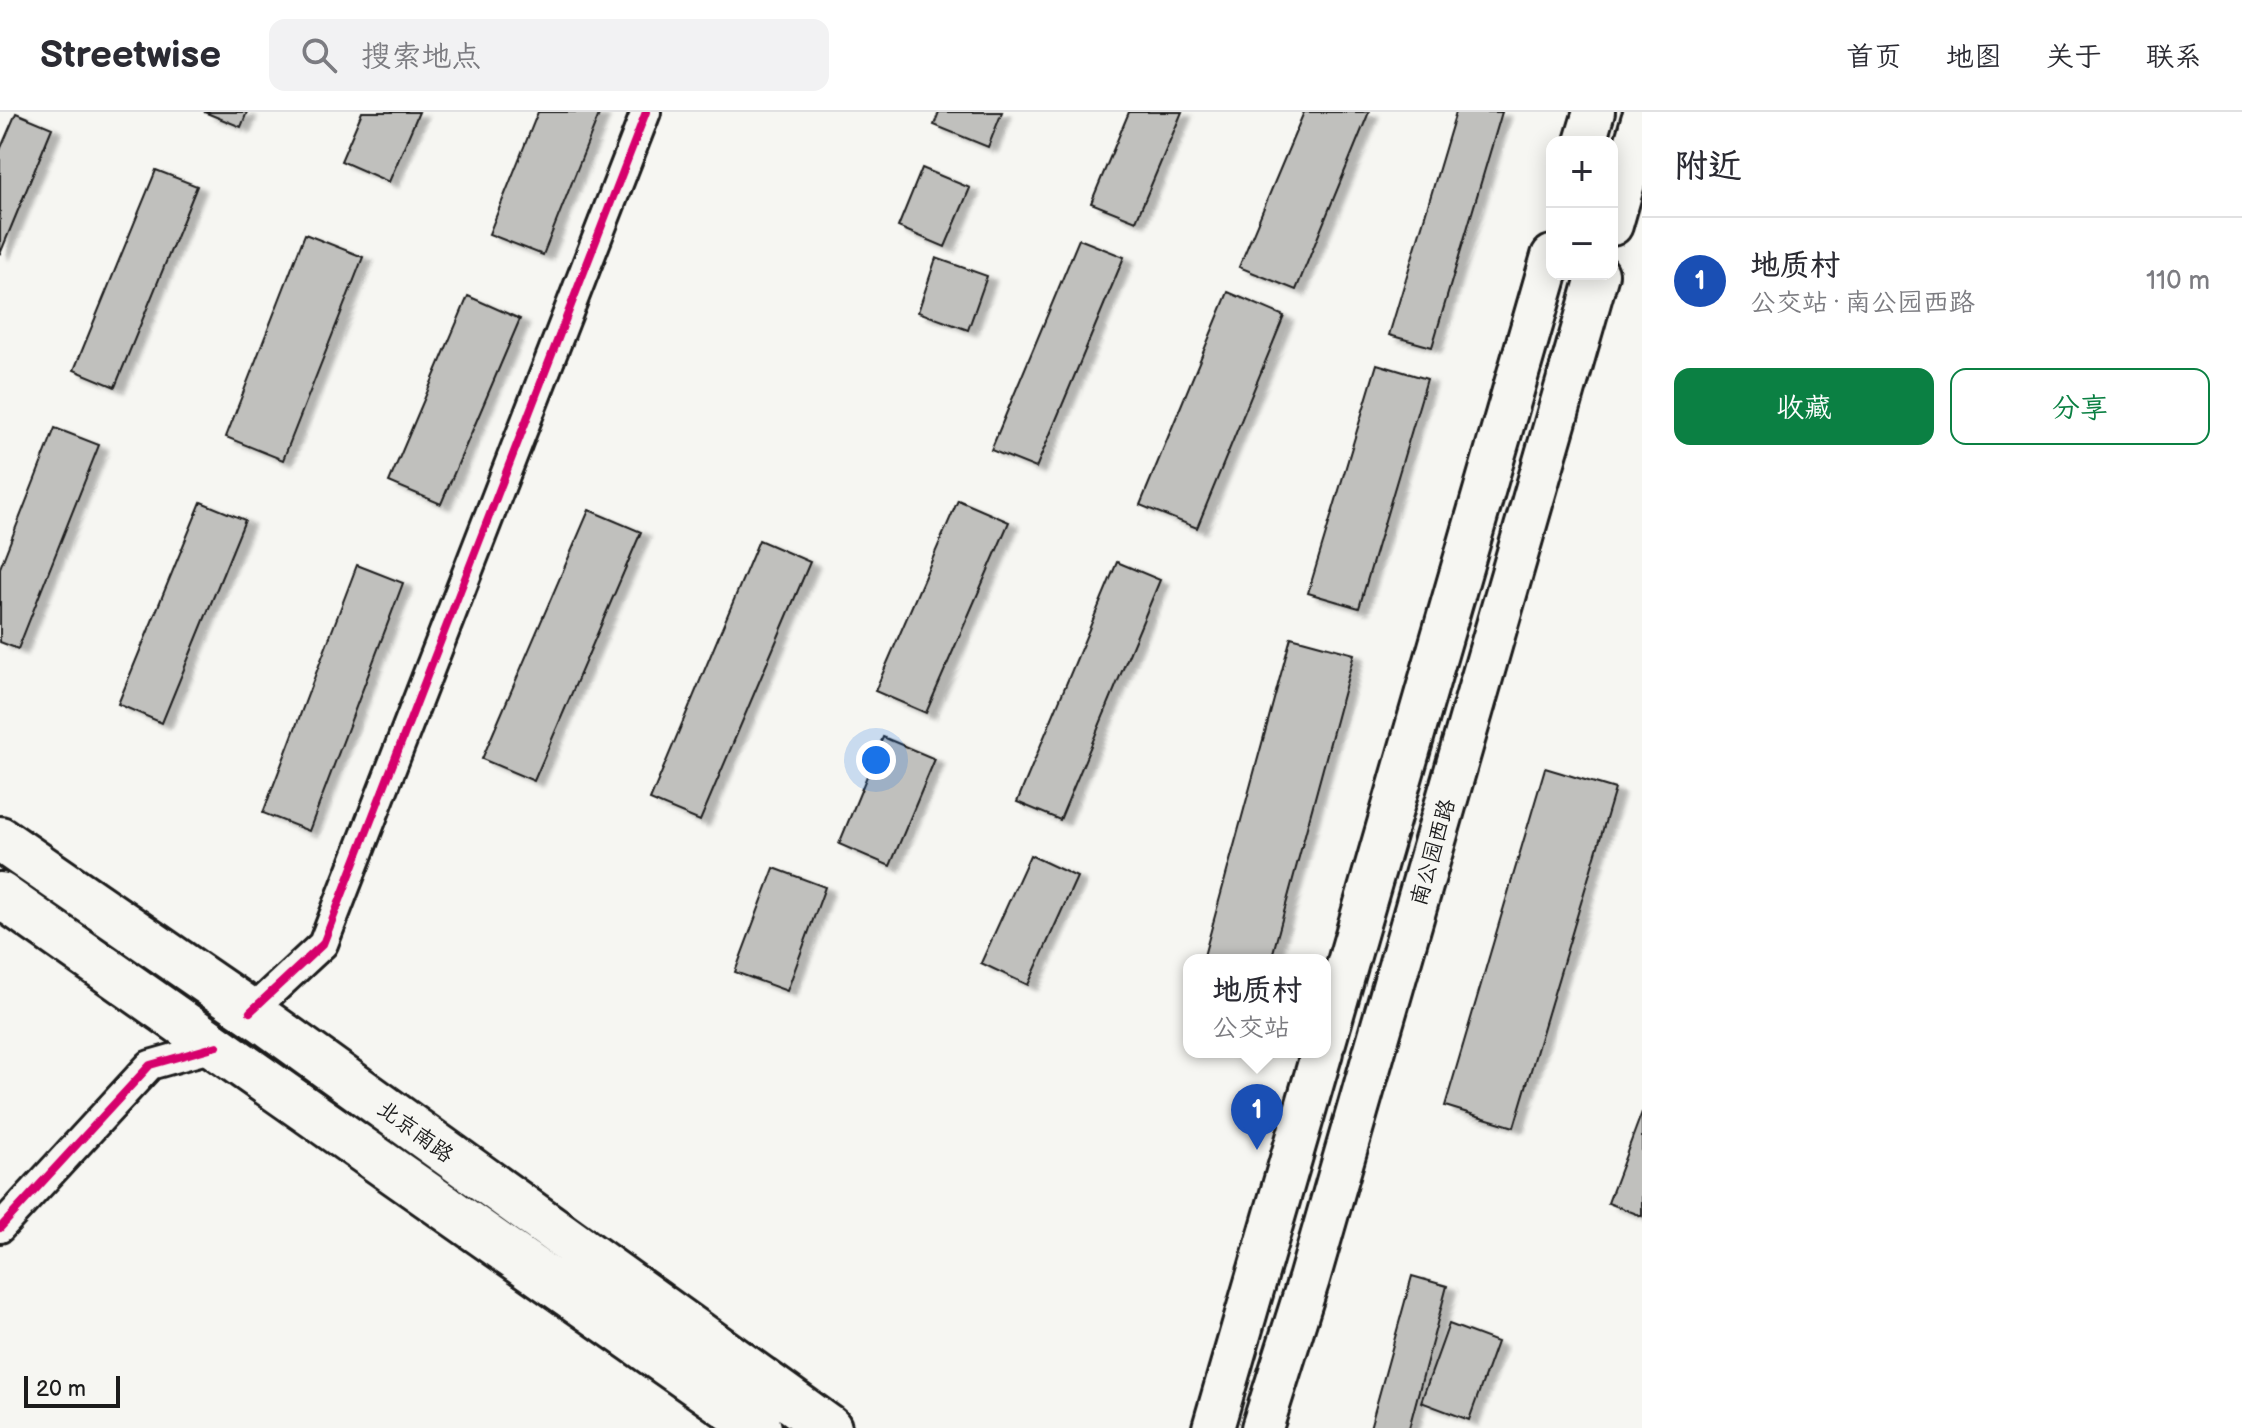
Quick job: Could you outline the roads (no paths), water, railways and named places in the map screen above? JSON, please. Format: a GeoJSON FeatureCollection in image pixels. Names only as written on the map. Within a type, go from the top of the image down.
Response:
{"type":"FeatureCollection","features":[{"type":"Feature","properties":{"kind":"main road"},"geometry":{"type":"LineString","coordinates":[[1587,136],[1594,112]]}},
{"type":"Feature","properties":{"kind":"main road"},"geometry":{"type":"LineString","coordinates":[[1617,208],[1642,120]]}},
{"type":"Feature","properties":{"kind":"main road"},"geometry":{"type":"LineString","coordinates":[[1331,1021],[1546,277]]}},
{"type":"Feature","properties":{"kind":"main road","name":"南公园西路"},"geometry":{"type":"LineString","coordinates":[[1262,1428],[1309,1279],[1596,280]]}},
{"type":"Feature","properties":{"kind":"main road","name":"北京南路"},"geometry":{"type":"LineString","coordinates":[[0,839],[250,1012],[829,1428]]}},
{"type":"Feature","properties":{"kind":"main road","name":"北京南路"},"geometry":{"type":"LineString","coordinates":[[0,895],[759,1428]]}},
{"type":"Feature","properties":{"kind":"main road"},"geometry":{"type":"LineString","coordinates":[[1213,1428],[1320,1058]]}},
{"type":"Feature","properties":{"kind":"street"},"geometry":{"type":"LineString","coordinates":[[250,1012],[323,944],[646,112]]}},
{"type":"Feature","properties":{"kind":"street"},"geometry":{"type":"LineString","coordinates":[[0,1228],[150,1065],[217,1046]]}},
{"type":"Feature","properties":{"kind":"place","name":"地质村"},"geometry":{"type":"Point","coordinates":[1257,1150]}}]}
